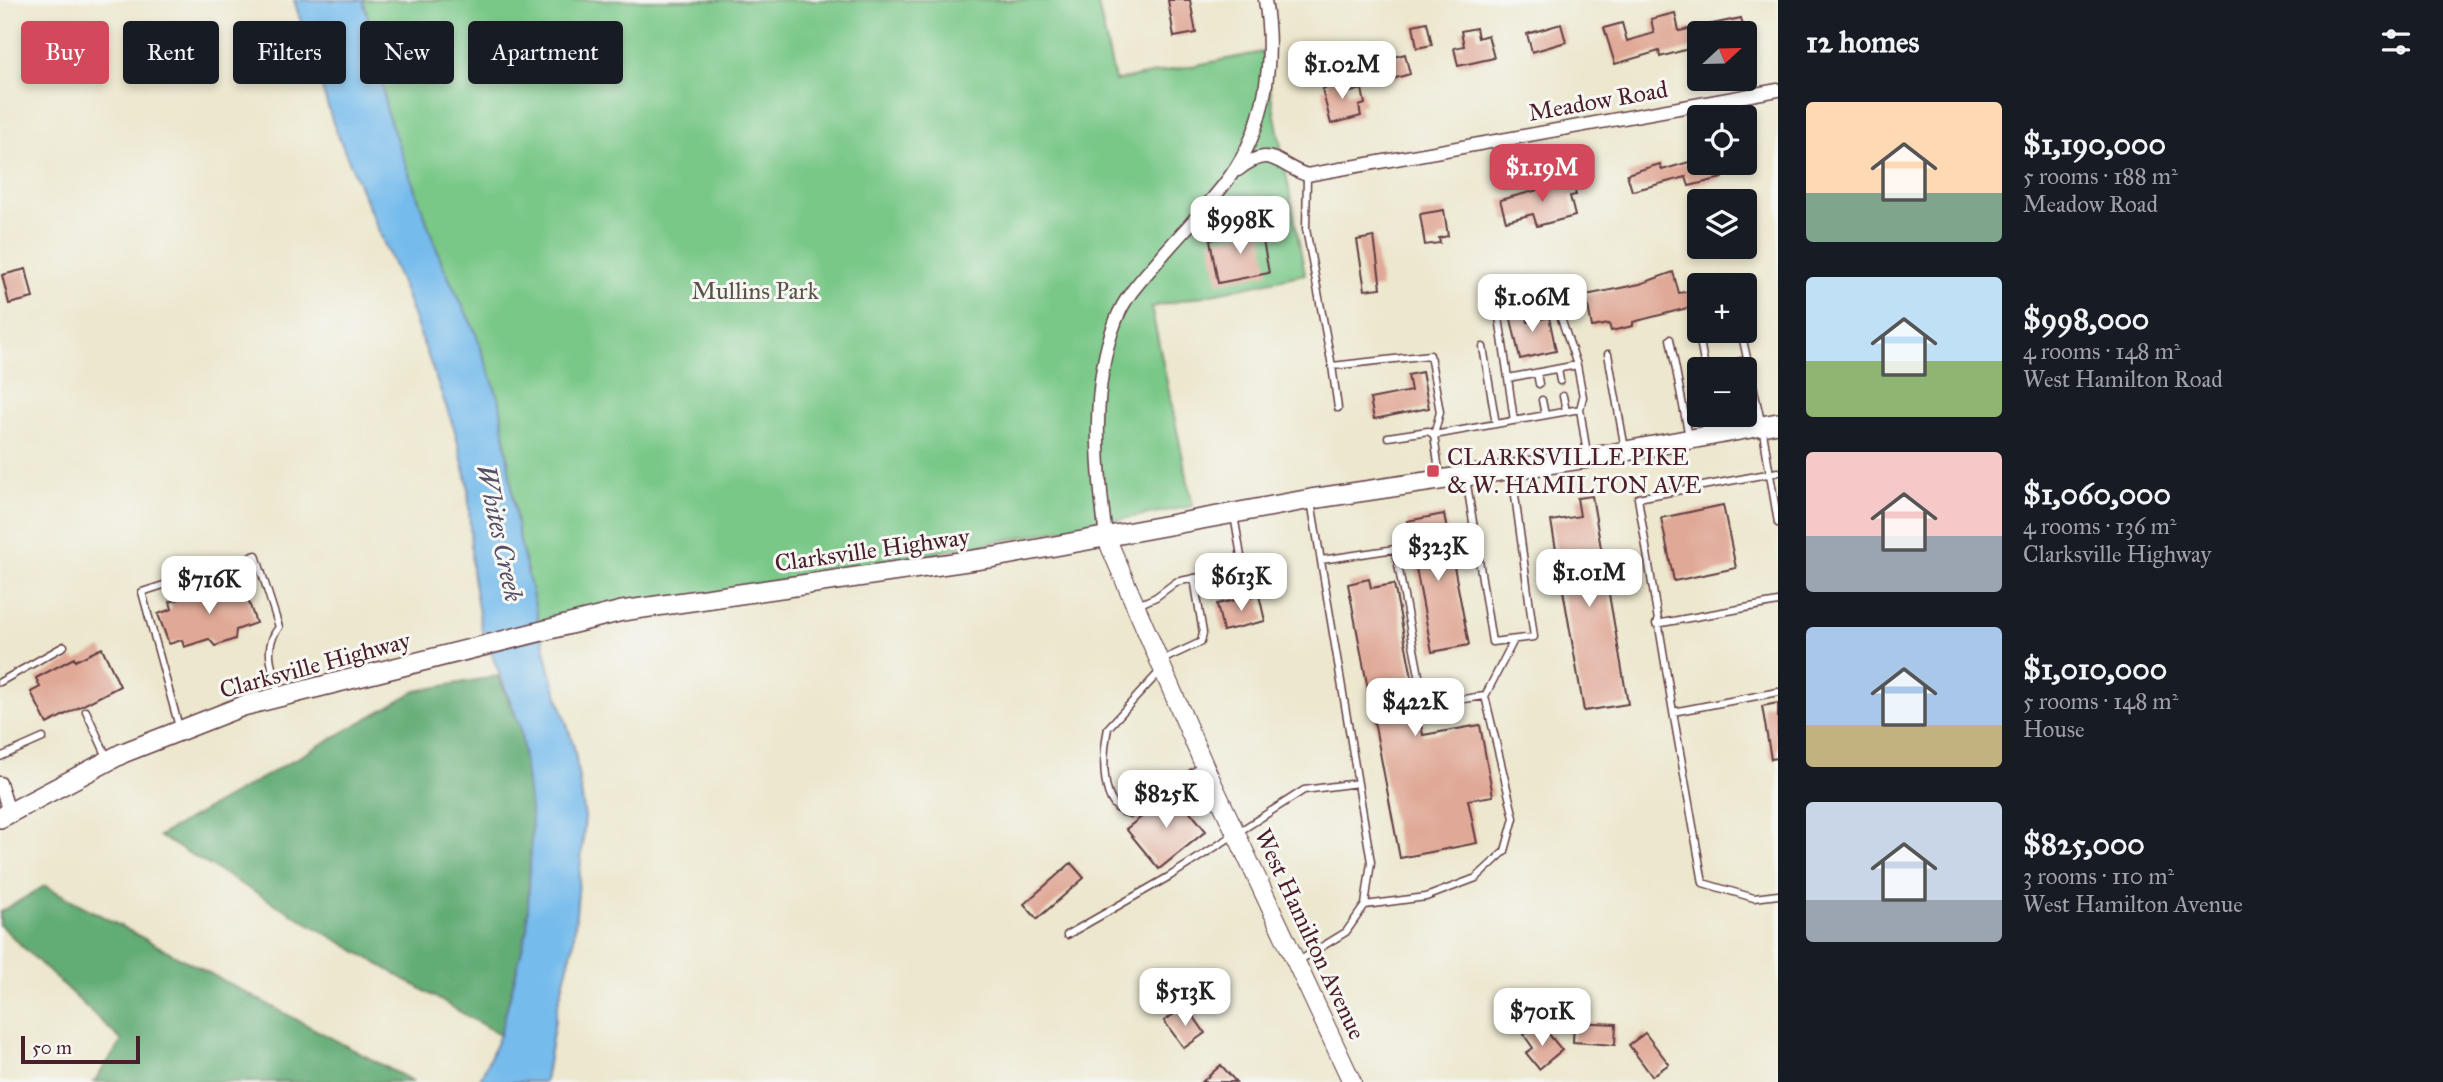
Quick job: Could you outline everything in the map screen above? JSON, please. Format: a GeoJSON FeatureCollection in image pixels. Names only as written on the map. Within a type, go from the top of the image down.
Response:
{"type":"FeatureCollection","features":[{"type":"Feature","properties":{"kind":"main road","name":"Clarksville Highway"},"geometry":{"type":"LineString","coordinates":[[4,815],[108,760],[179,729],[278,695],[411,665],[622,611],[995,557],[1311,499],[1588,458],[1770,424]]}},
{"type":"Feature","properties":{"kind":"street"},"geometry":{"type":"LineString","coordinates":[[1230,178],[1243,155],[1264,97],[1271,36],[1265,0]]}},
{"type":"Feature","properties":{"kind":"street","name":"Meadow Road"},"geometry":{"type":"LineString","coordinates":[[1307,174],[1778,90]]}},
{"type":"Feature","properties":{"kind":"street"},"geometry":{"type":"LineString","coordinates":[[1106,537],[1100,459],[1101,385],[1116,319],[1129,295],[1230,178],[1252,160],[1266,156],[1276,157],[1295,171],[1307,174]]}},
{"type":"Feature","properties":{"kind":"street","name":"West Hamilton Avenue"},"geometry":{"type":"LineString","coordinates":[[1106,537],[1204,765],[1352,1082]]}},
{"type":"Feature","properties":{"kind":"street"},"geometry":{"type":"LineString","coordinates":[[0,783],[4,815]]}},
{"type":"Feature","properties":{"kind":"lane"},"geometry":{"type":"LineString","coordinates":[[1307,174],[1306,229],[1338,408]]}},
{"type":"Feature","properties":{"kind":"lane"},"geometry":{"type":"LineString","coordinates":[[1514,421],[1497,304],[1553,295],[1577,365],[1583,397],[1580,409],[1588,458]]}},
{"type":"Feature","properties":{"kind":"lane"},"geometry":{"type":"LineString","coordinates":[[1741,331],[1747,360],[1706,369],[1700,340],[1741,331]]}},
{"type":"Feature","properties":{"kind":"lane"},"geometry":{"type":"LineString","coordinates":[[1670,339],[1690,439]]}},
{"type":"Feature","properties":{"kind":"lane"},"geometry":{"type":"LineString","coordinates":[[1483,347],[1496,424]]}},
{"type":"Feature","properties":{"kind":"lane"},"geometry":{"type":"LineString","coordinates":[[1608,354],[1625,451]]}},
{"type":"Feature","properties":{"kind":"lane"},"geometry":{"type":"LineString","coordinates":[[1332,366],[1430,355],[1440,412],[1434,435],[1440,480]]}},
{"type":"Feature","properties":{"kind":"lane"},"geometry":{"type":"LineString","coordinates":[[1508,378],[1577,365]]}},
{"type":"Feature","properties":{"kind":"lane"},"geometry":{"type":"LineString","coordinates":[[1558,369],[1560,381]]}},
{"type":"Feature","properties":{"kind":"lane"},"geometry":{"type":"LineString","coordinates":[[1537,373],[1539,384]]}},
{"type":"Feature","properties":{"kind":"lane"},"geometry":{"type":"LineString","coordinates":[[1757,388],[1770,424],[1769,475],[1778,523]]}},
{"type":"Feature","properties":{"kind":"lane"},"geometry":{"type":"LineString","coordinates":[[1563,396],[1566,411]]}},
{"type":"Feature","properties":{"kind":"lane"},"geometry":{"type":"LineString","coordinates":[[1542,400],[1545,415]]}},
{"type":"Feature","properties":{"kind":"lane"},"geometry":{"type":"LineString","coordinates":[[1388,437],[1428,431],[1434,435],[1580,409]]}},
{"type":"Feature","properties":{"kind":"lane"},"geometry":{"type":"LineString","coordinates":[[1466,476],[1492,642],[1514,640],[1534,637],[1511,470]]}},
{"type":"Feature","properties":{"kind":"lane"},"geometry":{"type":"LineString","coordinates":[[1778,472],[1638,498],[1656,624],[1703,883],[1754,898],[1778,895]]}},
{"type":"Feature","properties":{"kind":"lane"},"geometry":{"type":"LineString","coordinates":[[1296,962],[1346,932],[1365,905],[1371,862],[1311,499]]}},
{"type":"Feature","properties":{"kind":"lane"},"geometry":{"type":"LineString","coordinates":[[1135,606],[1156,597],[1176,582],[1243,568],[1234,513]]}},
{"type":"Feature","properties":{"kind":"lane"},"geometry":{"type":"LineString","coordinates":[[1321,560],[1395,549],[1422,691],[1441,702],[1485,696]]}},
{"type":"Feature","properties":{"kind":"lane"},"geometry":{"type":"LineString","coordinates":[[179,729],[142,592],[256,555],[279,626],[270,638],[268,650],[278,695]]}},
{"type":"Feature","properties":{"kind":"lane"},"geometry":{"type":"LineString","coordinates":[[1194,578],[1203,633],[1201,642],[1160,665],[1108,729],[1106,782],[1113,803],[1122,813],[1131,814],[1204,765]]}},
{"type":"Feature","properties":{"kind":"lane"},"geometry":{"type":"LineString","coordinates":[[1656,624],[1778,602]]}},
{"type":"Feature","properties":{"kind":"lane"},"geometry":{"type":"LineString","coordinates":[[1365,905],[1426,897],[1476,877],[1505,851],[1514,818],[1485,696],[1514,640]]}},
{"type":"Feature","properties":{"kind":"lane"},"geometry":{"type":"LineString","coordinates":[[0,682],[64,646]]}},
{"type":"Feature","properties":{"kind":"lane"},"geometry":{"type":"LineString","coordinates":[[1673,712],[1778,692]]}},
{"type":"Feature","properties":{"kind":"lane"},"geometry":{"type":"LineString","coordinates":[[86,711],[108,760]]}},
{"type":"Feature","properties":{"kind":"lane"},"geometry":{"type":"LineString","coordinates":[[0,757],[43,738]]}},
{"type":"Feature","properties":{"kind":"lane"},"geometry":{"type":"LineString","coordinates":[[1067,935],[1304,790],[1358,783]]}},
{"type":"Feature","properties":{"kind":"green space","name":"Mullins Park"},"geometry":{"type":"Polygon","coordinates":[[[341,0],[1097,0],[1115,81],[1263,52],[1305,274],[1151,307],[1193,506],[529,627],[366,84],[454,84],[454,21],[360,21],[360,63],[341,0]]]}},
{"type":"Feature","properties":{"kind":"green space"},"geometry":{"type":"Polygon","coordinates":[[[498,676],[520,726],[532,823],[527,930],[500,1035],[159,836],[416,691],[498,676]]]}},
{"type":"Feature","properties":{"kind":"green space"},"geometry":{"type":"Polygon","coordinates":[[[45,886],[414,1082],[94,1082],[122,1041],[0,925],[0,912],[45,886]]]}},
{"type":"Feature","properties":{"kind":"water","name":"Whites Creek"},"geometry":{"type":"Polygon","coordinates":[[[294,0],[363,0],[369,21],[360,21],[360,84],[382,84],[387,113],[443,266],[475,331],[500,403],[518,532],[550,671],[574,747],[585,817],[573,946],[557,1008],[545,1082],[479,1082],[500,1035],[527,930],[532,823],[520,726],[481,627],[472,570],[468,484],[455,431],[404,290],[334,126],[321,84],[346,84],[346,21],[301,21],[294,0]]]}},
{"type":"Feature","properties":{"kind":"building"},"geometry":{"type":"Polygon","coordinates":[[[1168,0],[1190,0],[1196,33],[1174,37],[1168,0]]]}},
{"type":"Feature","properties":{"kind":"building"},"geometry":{"type":"Polygon","coordinates":[[[1675,13],[1679,31],[1687,29],[1687,49],[1660,57],[1659,51],[1615,64],[1604,28],[1622,23],[1627,41],[1654,33],[1651,19],[1675,13]]]}},
{"type":"Feature","properties":{"kind":"building"},"geometry":{"type":"Polygon","coordinates":[[[1427,22],[1432,45],[1417,48],[1413,25],[1427,22]]]}},
{"type":"Feature","properties":{"kind":"building"},"geometry":{"type":"Polygon","coordinates":[[[1561,24],[1566,42],[1532,52],[1527,34],[1561,24]]]}},
{"type":"Feature","properties":{"kind":"building"},"geometry":{"type":"Polygon","coordinates":[[[1476,28],[1478,38],[1488,35],[1494,58],[1458,66],[1454,48],[1464,46],[1461,31],[1476,28]]]}},
{"type":"Feature","properties":{"kind":"building"},"geometry":{"type":"Polygon","coordinates":[[[1405,54],[1410,74],[1385,81],[1379,61],[1405,54]]]}},
{"type":"Feature","properties":{"kind":"building"},"geometry":{"type":"Polygon","coordinates":[[[1343,75],[1347,93],[1362,89],[1365,104],[1359,106],[1361,116],[1331,124],[1322,89],[1329,87],[1327,80],[1343,75]]]}},
{"type":"Feature","properties":{"kind":"building"},"geometry":{"type":"Polygon","coordinates":[[[1687,163],[1687,175],[1721,175],[1722,178],[1689,186],[1686,177],[1632,191],[1627,174],[1660,164],[1662,170],[1687,163]]]}},
{"type":"Feature","properties":{"kind":"building"},"geometry":{"type":"Polygon","coordinates":[[[1572,181],[1576,195],[1570,196],[1575,216],[1537,226],[1533,214],[1506,221],[1500,200],[1572,181]]]}},
{"type":"Feature","properties":{"kind":"building"},"geometry":{"type":"Polygon","coordinates":[[[1444,210],[1448,236],[1439,238],[1440,243],[1425,245],[1420,214],[1444,210]]]}},
{"type":"Feature","properties":{"kind":"building"},"geometry":{"type":"Polygon","coordinates":[[[1261,230],[1269,273],[1218,283],[1210,240],[1261,230]]]}},
{"type":"Feature","properties":{"kind":"building"},"geometry":{"type":"Polygon","coordinates":[[[1374,237],[1381,288],[1365,290],[1357,240],[1374,237]]]}},
{"type":"Feature","properties":{"kind":"building"},"geometry":{"type":"Polygon","coordinates":[[[26,269],[33,298],[9,304],[2,275],[26,269]]]}},
{"type":"Feature","properties":{"kind":"building"},"geometry":{"type":"Polygon","coordinates":[[[1673,272],[1679,293],[1687,292],[1687,308],[1633,322],[1633,326],[1611,331],[1609,324],[1592,327],[1586,295],[1640,284],[1673,272]]]}},
{"type":"Feature","properties":{"kind":"building"},"geometry":{"type":"Polygon","coordinates":[[[1525,306],[1528,322],[1549,317],[1556,351],[1520,359],[1509,310],[1525,306]]]}},
{"type":"Feature","properties":{"kind":"building"},"geometry":{"type":"Polygon","coordinates":[[[1422,372],[1429,408],[1374,419],[1370,399],[1411,391],[1408,375],[1422,372]]]}},
{"type":"Feature","properties":{"kind":"building"},"geometry":{"type":"Polygon","coordinates":[[[1592,496],[1628,704],[1584,711],[1551,521],[1580,516],[1577,498],[1592,496]]]}},
{"type":"Feature","properties":{"kind":"building"},"geometry":{"type":"Polygon","coordinates":[[[1723,505],[1736,568],[1674,581],[1661,518],[1723,505]]]}},
{"type":"Feature","properties":{"kind":"building"},"geometry":{"type":"Polygon","coordinates":[[[1444,514],[1469,645],[1432,652],[1407,521],[1444,514]]]}},
{"type":"Feature","properties":{"kind":"building"},"geometry":{"type":"Polygon","coordinates":[[[241,579],[256,623],[236,630],[235,639],[215,646],[209,639],[184,647],[182,640],[169,644],[158,614],[172,609],[170,602],[241,579]]]}},
{"type":"Feature","properties":{"kind":"building"},"geometry":{"type":"Polygon","coordinates":[[[1369,579],[1371,588],[1394,584],[1423,735],[1480,725],[1493,796],[1468,800],[1477,843],[1400,858],[1348,584],[1369,579]]]}},
{"type":"Feature","properties":{"kind":"building"},"geometry":{"type":"Polygon","coordinates":[[[1259,595],[1265,621],[1223,631],[1217,604],[1259,595]]]}},
{"type":"Feature","properties":{"kind":"building"},"geometry":{"type":"Polygon","coordinates":[[[102,648],[120,686],[47,724],[31,692],[40,687],[36,678],[74,658],[75,661],[102,648]]]}},
{"type":"Feature","properties":{"kind":"building"},"geometry":{"type":"Polygon","coordinates":[[[1778,703],[1778,758],[1771,759],[1762,706],[1778,703]]]}},
{"type":"Feature","properties":{"kind":"building"},"geometry":{"type":"Polygon","coordinates":[[[1174,792],[1206,831],[1159,869],[1126,829],[1174,792]]]}},
{"type":"Feature","properties":{"kind":"building"},"geometry":{"type":"Polygon","coordinates":[[[1071,863],[1084,878],[1037,919],[1024,904],[1071,863]]]}},
{"type":"Feature","properties":{"kind":"building"},"geometry":{"type":"Polygon","coordinates":[[[1183,1008],[1188,1017],[1192,1014],[1205,1033],[1184,1048],[1164,1021],[1183,1008]]]}},
{"type":"Feature","properties":{"kind":"building"},"geometry":{"type":"Polygon","coordinates":[[[1574,1022],[1616,1024],[1615,1045],[1573,1042],[1574,1022]]]}},
{"type":"Feature","properties":{"kind":"building"},"geometry":{"type":"Polygon","coordinates":[[[1534,1027],[1542,1038],[1548,1033],[1562,1050],[1539,1069],[1526,1053],[1533,1048],[1524,1035],[1534,1027]]]}},
{"type":"Feature","properties":{"kind":"building"},"geometry":{"type":"Polygon","coordinates":[[[1645,1033],[1669,1064],[1652,1076],[1629,1045],[1645,1033]]]}},
{"type":"Feature","properties":{"kind":"building"},"geometry":{"type":"Polygon","coordinates":[[[1221,1065],[1236,1082],[1202,1082],[1221,1065]]]}},
{"type":"Feature","properties":{"kind":"place","name":"CLARKSVILLE PIKE & W. HAMILTON AVE"},"geometry":{"type":"Point","coordinates":[1433,471]}}]}
